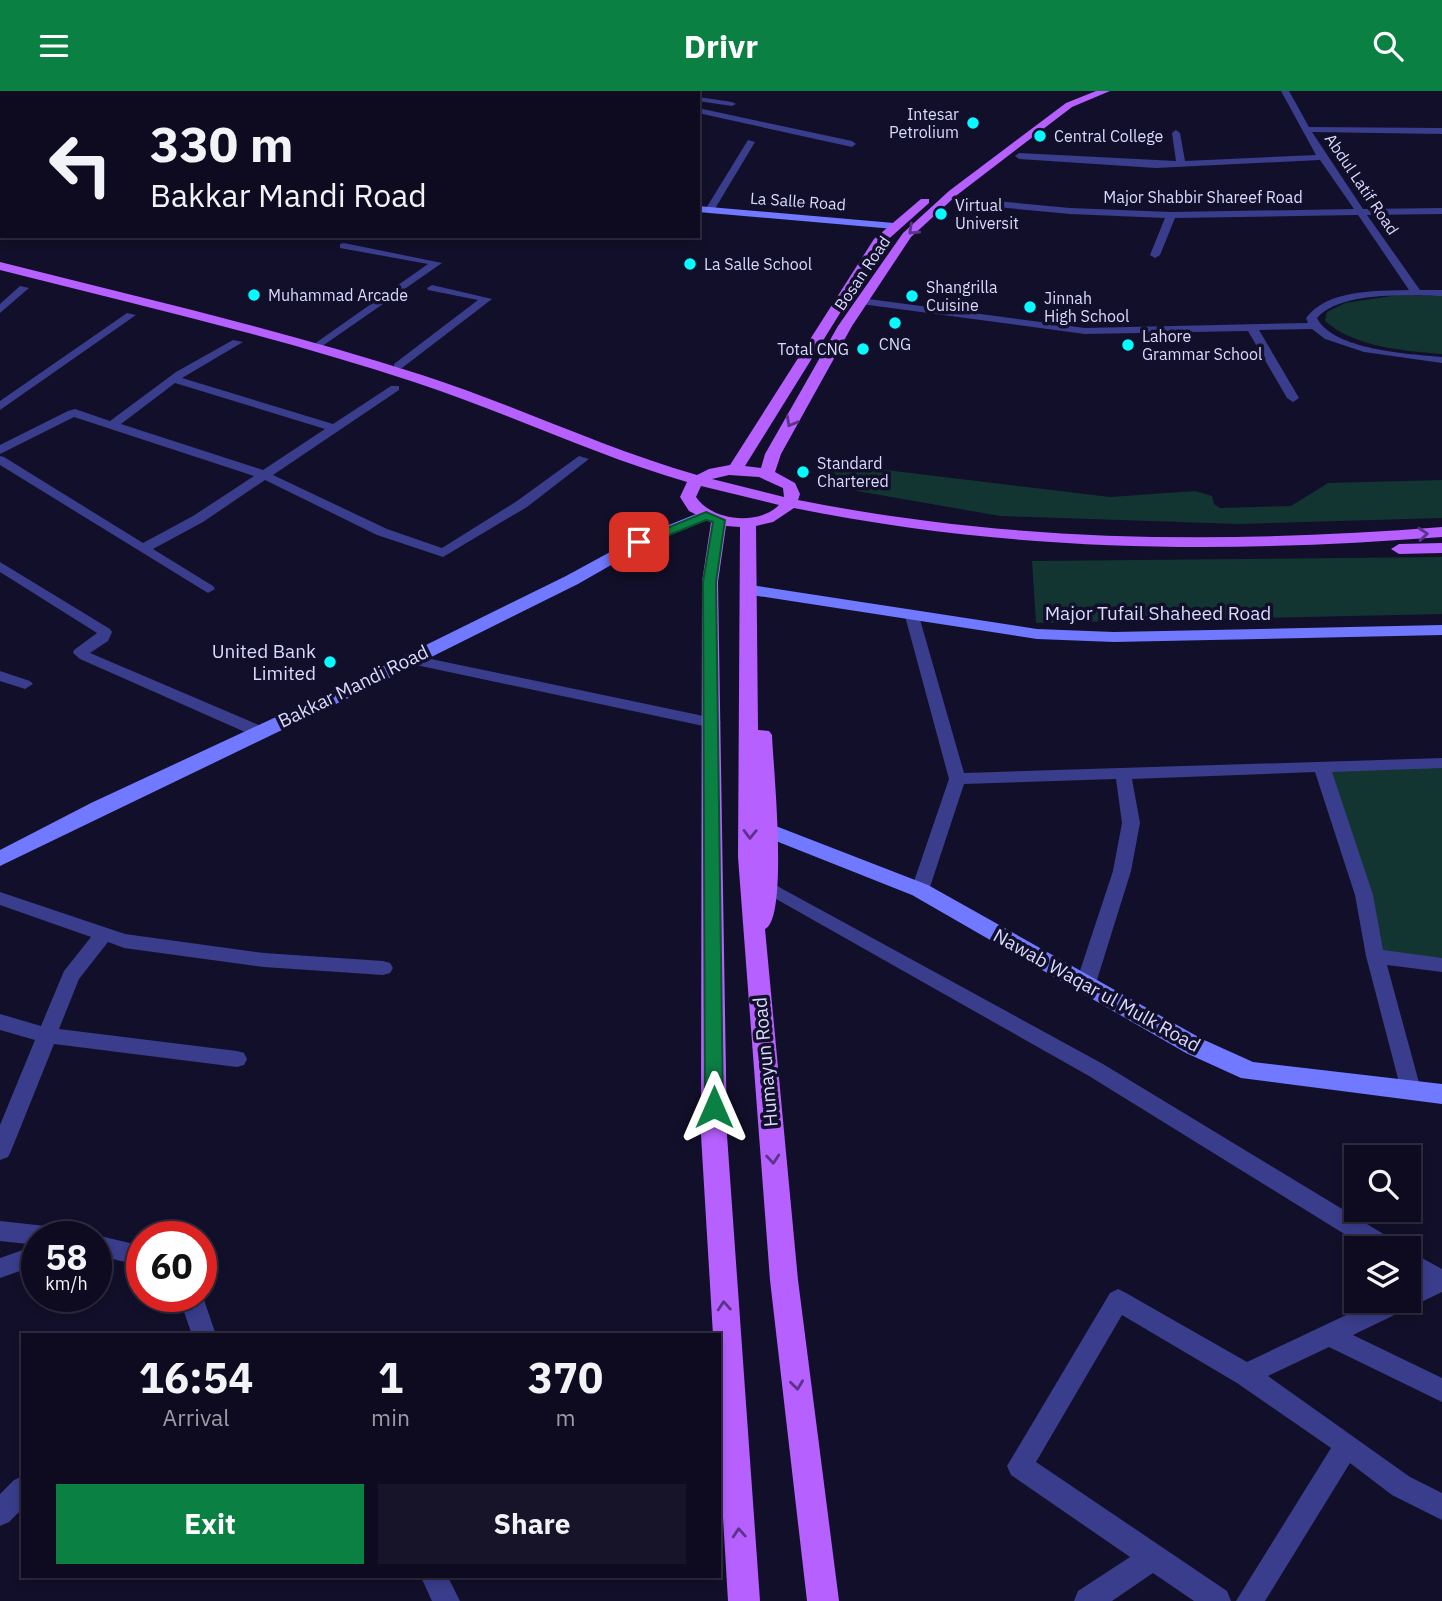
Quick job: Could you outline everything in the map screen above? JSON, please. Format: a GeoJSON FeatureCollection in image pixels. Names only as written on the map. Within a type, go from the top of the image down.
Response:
{"type":"FeatureCollection","features":[{"type":"Feature","properties":{"kind":"main road","name":"Bosan Road"},"geometry":{"type":"LineString","coordinates":[[736,469],[878,241],[1038,112],[1080,91]]}},
{"type":"Feature","properties":{"kind":"main road","name":"Bosan Road"},"geometry":{"type":"LineString","coordinates":[[767,473],[774,454],[861,301],[898,245],[953,193],[1069,105],[1105,91]]}},
{"type":"Feature","properties":{"kind":"main road"},"geometry":{"type":"LineString","coordinates":[[0,266],[351,358],[420,379],[697,481],[779,500],[981,535],[1186,551],[1442,532]]}},
{"type":"Feature","properties":{"kind":"main road"},"geometry":{"type":"LineString","coordinates":[[0,278],[347,365],[688,488],[763,508],[979,543],[1051,550],[1442,548]]}},
{"type":"Feature","properties":{"kind":"main road"},"geometry":{"type":"LineString","coordinates":[[736,469],[767,473],[789,487],[792,496],[790,504],[772,517],[748,522],[713,518],[690,504],[689,490],[702,477],[736,469]]}},
{"type":"Feature","properties":{"kind":"main road"},"geometry":{"type":"LineString","coordinates":[[713,518],[710,582],[714,1135],[744,1601]]}},
{"type":"Feature","properties":{"kind":"main road","name":"Humayun Road"},"geometry":{"type":"LineString","coordinates":[[748,522],[746,555],[751,590],[747,627],[749,857],[784,1280],[823,1601]]}},
{"type":"Feature","properties":{"kind":"main road"},"geometry":{"type":"LineString","coordinates":[[751,590],[758,633],[768,830],[768,887],[756,952]]}},
{"type":"Feature","properties":{"kind":"street","name":"Abdul Latif Road"},"geometry":{"type":"LineString","coordinates":[[1285,91],[1322,157],[1417,293]]}},
{"type":"Feature","properties":{"kind":"street"},"geometry":{"type":"LineString","coordinates":[[700,99],[732,104]]}},
{"type":"Feature","properties":{"kind":"street"},"geometry":{"type":"LineString","coordinates":[[700,110],[852,143]]}},
{"type":"Feature","properties":{"kind":"street"},"geometry":{"type":"LineString","coordinates":[[1306,129],[1442,131]]}},
{"type":"Feature","properties":{"kind":"street"},"geometry":{"type":"LineString","coordinates":[[1176,133],[1181,165]]}},
{"type":"Feature","properties":{"kind":"street"},"geometry":{"type":"LineString","coordinates":[[704,210],[751,142]]}},
{"type":"Feature","properties":{"kind":"street"},"geometry":{"type":"LineString","coordinates":[[1019,156],[1181,165],[1322,157]]}},
{"type":"Feature","properties":{"kind":"street","name":"Major Shabbir Shareef Road"},"geometry":{"type":"LineString","coordinates":[[964,201],[1070,211],[1171,215],[1442,211]]}},
{"type":"Feature","properties":{"kind":"street","name":"La Salle Road"},"geometry":{"type":"LineString","coordinates":[[704,210],[894,226]]}},
{"type":"Feature","properties":{"kind":"street"},"geometry":{"type":"LineString","coordinates":[[1155,255],[1171,215]]}},
{"type":"Feature","properties":{"kind":"street"},"geometry":{"type":"LineString","coordinates":[[321,344],[437,263],[344,246]]}},
{"type":"Feature","properties":{"kind":"street"},"geometry":{"type":"LineString","coordinates":[[0,310],[24,288]]}},
{"type":"Feature","properties":{"kind":"street"},"geometry":{"type":"LineString","coordinates":[[398,366],[487,299],[432,288]]}},
{"type":"Feature","properties":{"kind":"street"},"geometry":{"type":"LineString","coordinates":[[1312,326],[1314,310],[1331,303],[1360,297],[1442,293]]}},
{"type":"Feature","properties":{"kind":"street"},"geometry":{"type":"LineString","coordinates":[[861,301],[1085,331],[1312,326],[1329,338],[1354,345],[1442,360]]}},
{"type":"Feature","properties":{"kind":"street"},"geometry":{"type":"LineString","coordinates":[[0,406],[131,315]]}},
{"type":"Feature","properties":{"kind":"street"},"geometry":{"type":"LineString","coordinates":[[1252,328],[1293,398]]}},
{"type":"Feature","properties":{"kind":"street"},"geometry":{"type":"LineString","coordinates":[[111,425],[173,379],[237,342]]}},
{"type":"Feature","properties":{"kind":"street"},"geometry":{"type":"LineString","coordinates":[[173,379],[334,428]]}},
{"type":"Feature","properties":{"kind":"street"},"geometry":{"type":"LineString","coordinates":[[142,549],[198,519],[395,388]]}},
{"type":"Feature","properties":{"kind":"street"},"geometry":{"type":"LineString","coordinates":[[0,450],[65,414],[75,413],[262,474],[382,532],[443,553],[512,511],[583,459]]}},
{"type":"Feature","properties":{"kind":"street"},"geometry":{"type":"LineString","coordinates":[[0,460],[208,589]]}},
{"type":"Feature","properties":{"kind":"street","name":"Bakkar Mandi Road"},"geometry":{"type":"LineString","coordinates":[[0,859],[98,808],[572,580],[639,542],[713,518]]}},
{"type":"Feature","properties":{"kind":"street"},"geometry":{"type":"LineString","coordinates":[[1,568],[105,632],[103,638],[82,650],[81,653],[85,656],[260,732]]}},
{"type":"Feature","properties":{"kind":"street","name":"Major Tufail Shaheed Road"},"geometry":{"type":"LineString","coordinates":[[751,590],[1037,634],[1101,636],[1442,631]]}},
{"type":"Feature","properties":{"kind":"street"},"geometry":{"type":"LineString","coordinates":[[912,616],[957,779],[920,890]]}},
{"type":"Feature","properties":{"kind":"street"},"geometry":{"type":"LineString","coordinates":[[407,659],[713,723]]}},
{"type":"Feature","properties":{"kind":"street"},"geometry":{"type":"LineString","coordinates":[[0,676],[24,684]]}},
{"type":"Feature","properties":{"kind":"street"},"geometry":{"type":"LineString","coordinates":[[957,779],[1442,763]]}},
{"type":"Feature","properties":{"kind":"street"},"geometry":{"type":"LineString","coordinates":[[1322,768],[1364,895],[1374,956],[1410,1090]]}},
{"type":"Feature","properties":{"kind":"street"},"geometry":{"type":"LineString","coordinates":[[1086,983],[1125,859],[1131,823],[1123,774]]}},
{"type":"Feature","properties":{"kind":"street","name":"Nawab Waqar ul Mulk Road"},"geometry":{"type":"LineString","coordinates":[[768,830],[920,890],[1194,1046],[1250,1071],[1442,1094]]}},
{"type":"Feature","properties":{"kind":"street"},"geometry":{"type":"LineString","coordinates":[[768,887],[1096,1070],[1367,1236]]}},
{"type":"Feature","properties":{"kind":"street"},"geometry":{"type":"LineString","coordinates":[[0,898],[103,935],[157,947],[264,960],[383,968]]}},
{"type":"Feature","properties":{"kind":"street"},"geometry":{"type":"LineString","coordinates":[[0,1151],[71,976],[103,935]]}},
{"type":"Feature","properties":{"kind":"street"},"geometry":{"type":"LineString","coordinates":[[1374,956],[1442,965]]}},
{"type":"Feature","properties":{"kind":"street"},"geometry":{"type":"LineString","coordinates":[[0,1022],[46,1035],[237,1059]]}},
{"type":"Feature","properties":{"kind":"street"},"geometry":{"type":"LineString","coordinates":[[0,1231],[21,1233]]}},
{"type":"Feature","properties":{"kind":"street"},"geometry":{"type":"LineString","coordinates":[[0,1268],[21,1261]]}},
{"type":"Feature","properties":{"kind":"street"},"geometry":{"type":"LineString","coordinates":[[1421,1268],[1441,1280]]}},
{"type":"Feature","properties":{"kind":"street"},"geometry":{"type":"LineString","coordinates":[[1421,1291],[1441,1280]]}},
{"type":"Feature","properties":{"kind":"street"},"geometry":{"type":"LineString","coordinates":[[1217,1601],[1151,1559],[1020,1466],[1118,1300],[1246,1375],[1347,1444],[1401,1486],[1442,1507]]}},
{"type":"Feature","properties":{"kind":"street"},"geometry":{"type":"LineString","coordinates":[[196,1312],[203,1333]]}},
{"type":"Feature","properties":{"kind":"street"},"geometry":{"type":"LineString","coordinates":[[1246,1375],[1376,1313]]}},
{"type":"Feature","properties":{"kind":"street"},"geometry":{"type":"LineString","coordinates":[[1330,1336],[1442,1390]]}},
{"type":"Feature","properties":{"kind":"street"},"geometry":{"type":"LineString","coordinates":[[1250,1601],[1347,1444]]}},
{"type":"Feature","properties":{"kind":"street"},"geometry":{"type":"LineString","coordinates":[[0,1513],[21,1491]]}},
{"type":"Feature","properties":{"kind":"street"},"geometry":{"type":"LineString","coordinates":[[1088,1601],[1151,1559]]}},
{"type":"Feature","properties":{"kind":"green space"},"geometry":{"type":"Polygon","coordinates":[[[1398,295],[1442,296],[1442,354],[1396,349],[1365,342],[1350,337],[1325,321],[1327,312],[1345,303],[1398,295]]]}},
{"type":"Feature","properties":{"kind":"green space"},"geometry":{"type":"Polygon","coordinates":[[[820,462],[1110,497],[1195,491],[1212,496],[1214,504],[1220,508],[1291,506],[1328,483],[1442,480],[1442,518],[1239,524],[1000,516],[857,491],[820,462]]]}},
{"type":"Feature","properties":{"kind":"green space"},"geometry":{"type":"Polygon","coordinates":[[[1442,557],[1442,614],[1036,623],[1032,561],[1442,557]]]}},
{"type":"Feature","properties":{"kind":"green space"},"geometry":{"type":"Polygon","coordinates":[[[1442,765],[1442,960],[1381,952],[1327,770],[1442,765]]]}},
{"type":"Feature","properties":{"kind":"place","name":"Intesar Petrolium"},"geometry":{"type":"Point","coordinates":[973,123]}},
{"type":"Feature","properties":{"kind":"place","name":"Central College"},"geometry":{"type":"Point","coordinates":[1040,136]}},
{"type":"Feature","properties":{"kind":"place","name":"Virtual Universit"},"geometry":{"type":"Point","coordinates":[941,214]}},
{"type":"Feature","properties":{"kind":"place","name":"La Salle School"},"geometry":{"type":"Point","coordinates":[690,264]}},
{"type":"Feature","properties":{"kind":"place","name":"Muhammad Arcade"},"geometry":{"type":"Point","coordinates":[254,295]}},
{"type":"Feature","properties":{"kind":"place","name":"Shangrilla Cuisine"},"geometry":{"type":"Point","coordinates":[912,296]}},
{"type":"Feature","properties":{"kind":"place","name":"Jinnah High School"},"geometry":{"type":"Point","coordinates":[1030,307]}},
{"type":"Feature","properties":{"kind":"place","name":"CNG"},"geometry":{"type":"Point","coordinates":[895,323]}},
{"type":"Feature","properties":{"kind":"place","name":"Lahore Grammar School"},"geometry":{"type":"Point","coordinates":[1128,345]}},
{"type":"Feature","properties":{"kind":"place","name":"Total CNG"},"geometry":{"type":"Point","coordinates":[863,349]}},
{"type":"Feature","properties":{"kind":"place","name":"Standard Chartered"},"geometry":{"type":"Point","coordinates":[803,472]}},
{"type":"Feature","properties":{"kind":"place","name":"United Bank Limited"},"geometry":{"type":"Point","coordinates":[330,662]}},
{"type":"Feature","properties":{"kind":"route"},"geometry":{"type":"LineString","coordinates":[[639,542],[684,522],[706,516],[719,520],[710,582],[714,1107]]}}]}
